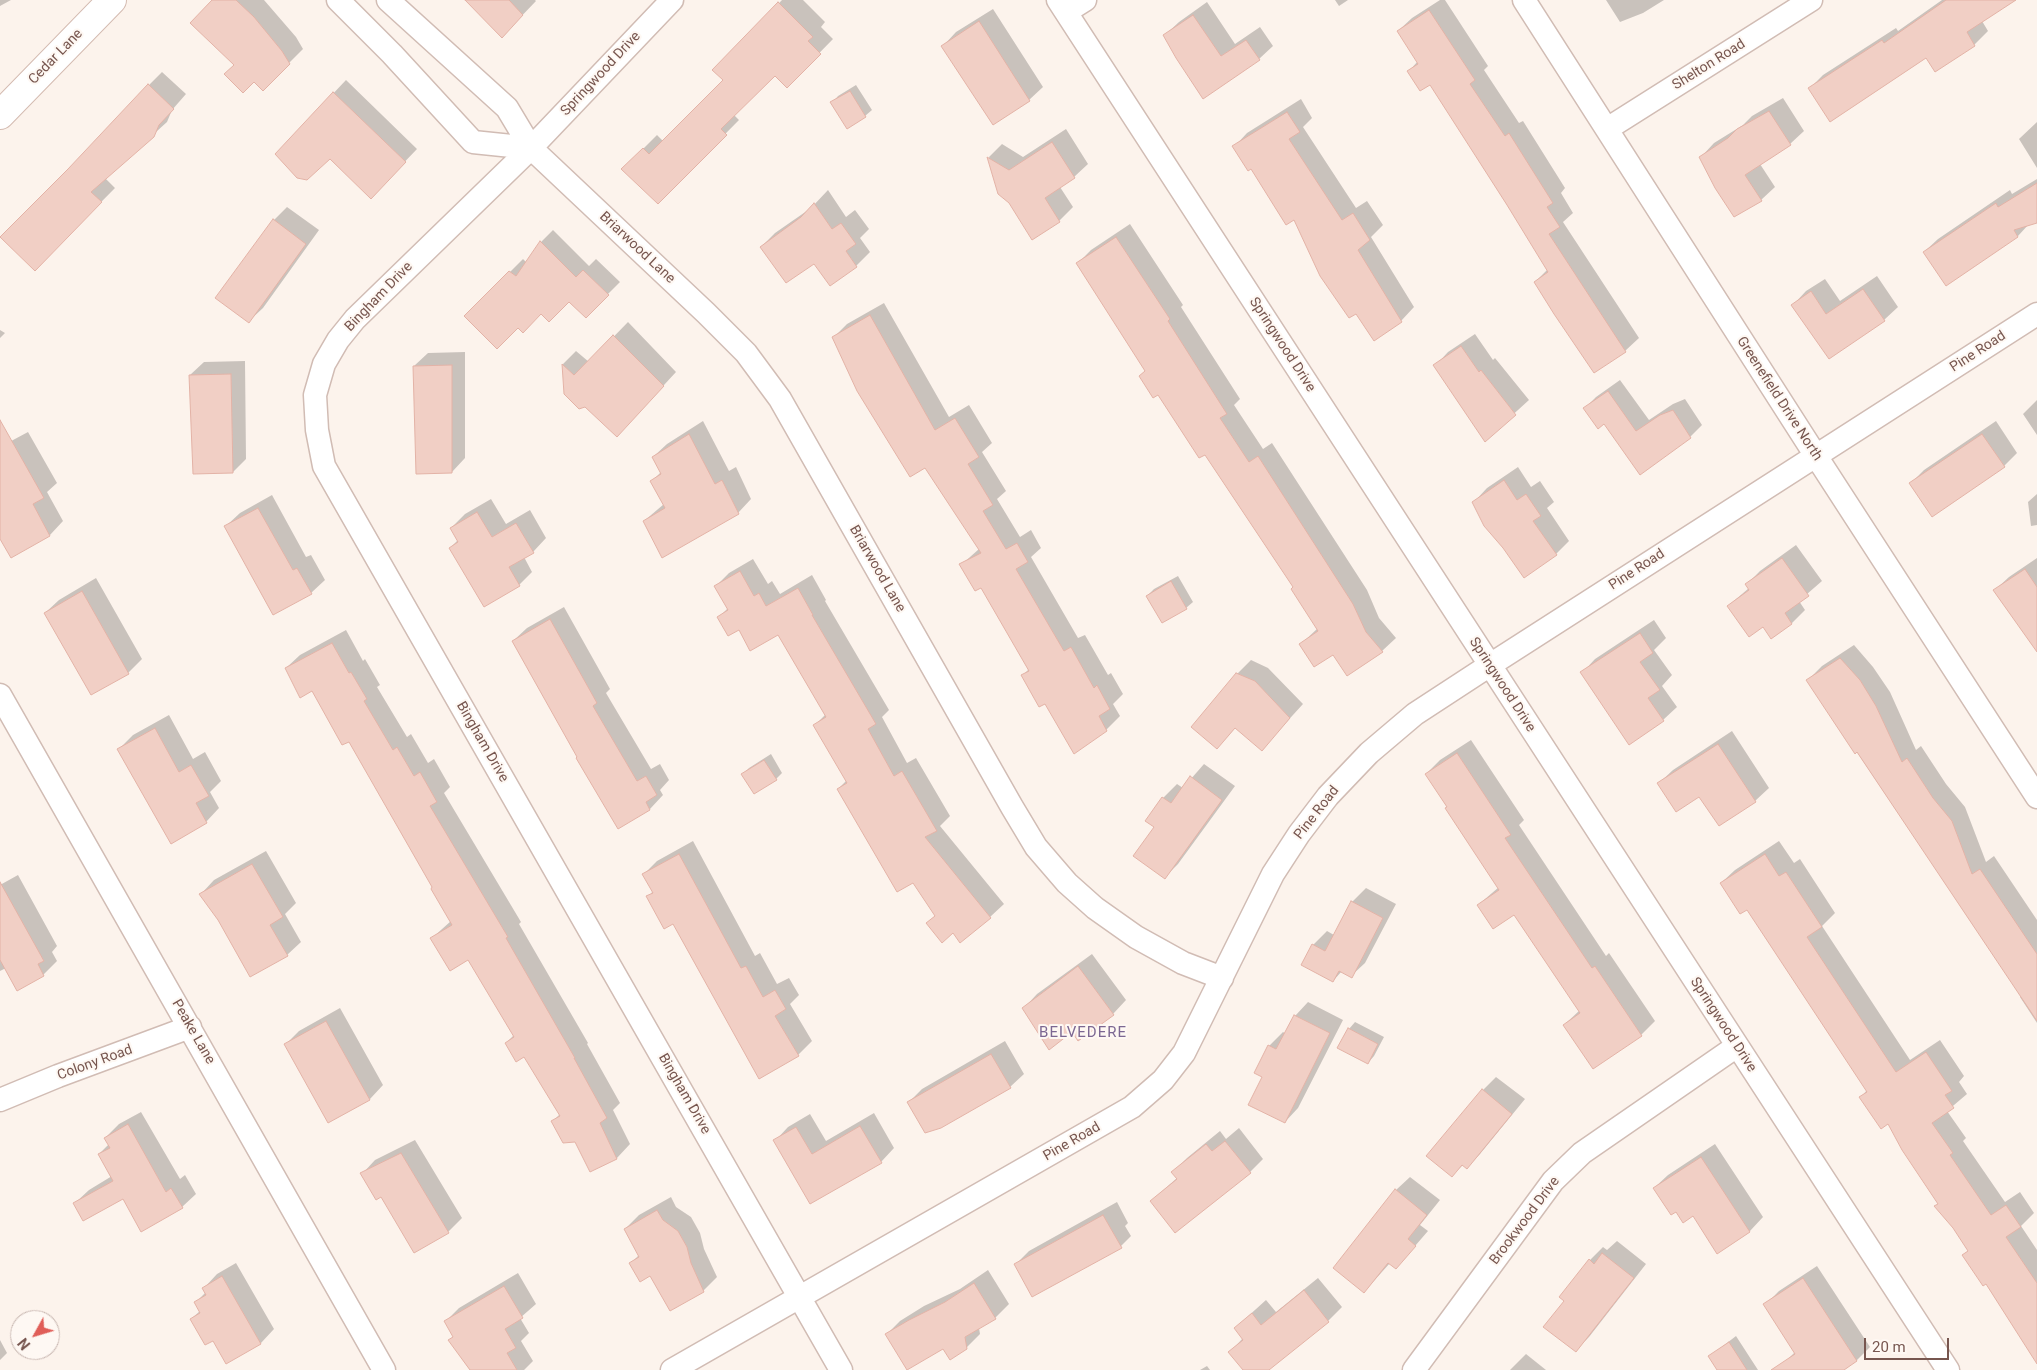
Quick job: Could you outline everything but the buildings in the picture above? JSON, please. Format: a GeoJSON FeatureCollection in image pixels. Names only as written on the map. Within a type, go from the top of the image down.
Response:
{"type":"FeatureCollection","features":[{"type":"Feature","properties":{"kind":"main road","name":"Cedar Lane"},"geometry":{"type":"LineString","coordinates":[[0,115],[112,0]]}},
{"type":"Feature","properties":{"kind":"street"},"geometry":{"type":"LineString","coordinates":[[338,0],[392,54],[473,142],[531,148]]}},
{"type":"Feature","properties":{"kind":"street","name":"Briarwood Lane"},"geometry":{"type":"LineString","coordinates":[[388,0],[506,108],[531,148],[746,353],[780,399],[1036,847],[1067,883],[1095,908],[1136,938],[1182,963],[1222,978]]}},
{"type":"Feature","properties":{"kind":"street","name":"Springwood Drive"},"geometry":{"type":"LineString","coordinates":[[531,148],[672,0]]}},
{"type":"Feature","properties":{"kind":"street"},"geometry":{"type":"LineString","coordinates":[[1062,6],[1085,0]]}},
{"type":"Feature","properties":{"kind":"street","name":"Greenefield Drive North"},"geometry":{"type":"LineString","coordinates":[[1524,0],[1816,456],[2034,784]]}},
{"type":"Feature","properties":{"kind":"street","name":"Shelton Road"},"geometry":{"type":"LineString","coordinates":[[1607,129],[1811,0]]}},
{"type":"Feature","properties":{"kind":"street","name":"Springwood Drive"},"geometry":{"type":"LineString","coordinates":[[1062,6],[1948,1370]]}},
{"type":"Feature","properties":{"kind":"street","name":"Bingham Drive"},"geometry":{"type":"LineString","coordinates":[[531,148],[355,319],[338,340],[324,364],[315,395],[317,430],[324,466],[842,1370]]}},
{"type":"Feature","properties":{"kind":"street","name":"Pine Road"},"geometry":{"type":"LineString","coordinates":[[672,1370],[1132,1107],[1163,1080],[1184,1053],[1273,874],[1299,834],[1328,796],[1369,752],[1415,714],[2037,314]]}},
{"type":"Feature","properties":{"kind":"street","name":"Peake Lane"},"geometry":{"type":"LineString","coordinates":[[0,695],[384,1370]]}},
{"type":"Feature","properties":{"kind":"street","name":"Colony Road"},"geometry":{"type":"LineString","coordinates":[[0,1100],[58,1076],[190,1028]]}},
{"type":"Feature","properties":{"kind":"street","name":"Brookwood Drive"},"geometry":{"type":"LineString","coordinates":[[1414,1370],[1553,1181],[1582,1154],[1737,1046]]}},
{"type":"Feature","properties":{"kind":"district","name":"BELVEDERE"},"geometry":{"type":"Point","coordinates":[1083,1033]}}]}
